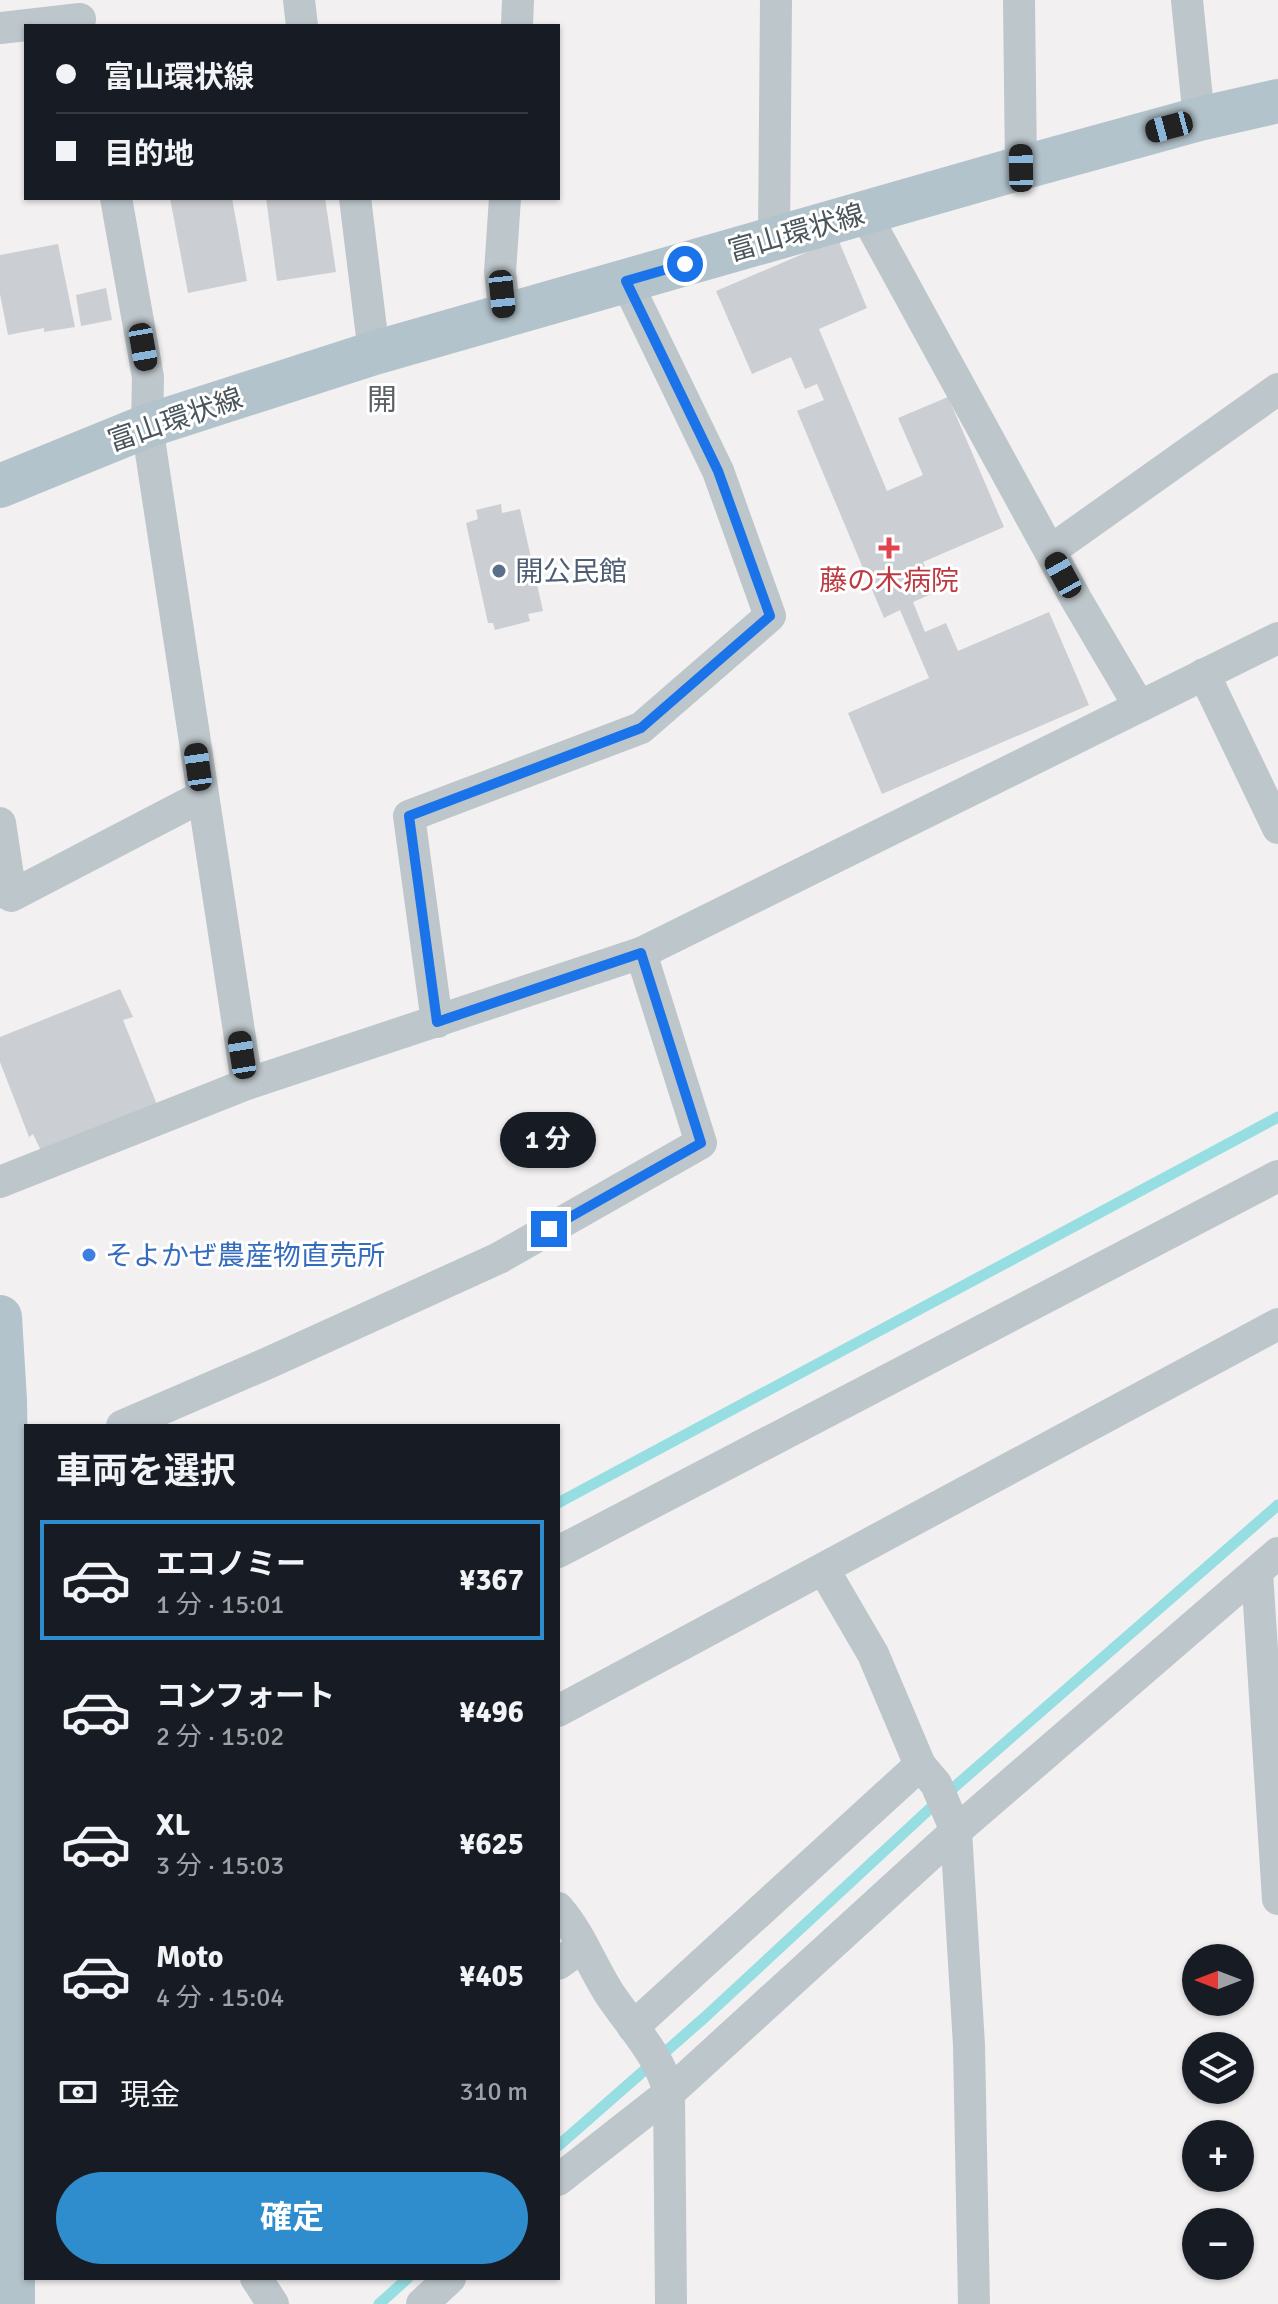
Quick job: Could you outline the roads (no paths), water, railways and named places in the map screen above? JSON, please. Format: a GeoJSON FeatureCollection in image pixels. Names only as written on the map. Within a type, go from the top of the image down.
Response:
{"type":"FeatureCollection","features":[{"type":"Feature","properties":{"kind":"main road","name":"富山環状線"},"geometry":{"type":"LineString","coordinates":[[0,486],[147,426],[374,353],[1021,168],[1199,119],[1278,101]]}},
{"type":"Feature","properties":{"kind":"main road"},"geometry":{"type":"LineString","coordinates":[[0,1317],[11,1474],[13,2304]]}},
{"type":"Feature","properties":{"kind":"street"},"geometry":{"type":"LineString","coordinates":[[299,0],[302,24]]}},
{"type":"Feature","properties":{"kind":"street"},"geometry":{"type":"LineString","coordinates":[[517,24],[518,0]]}},
{"type":"Feature","properties":{"kind":"street"},"geometry":{"type":"LineString","coordinates":[[774,238],[776,0]]}},
{"type":"Feature","properties":{"kind":"street"},"geometry":{"type":"LineString","coordinates":[[1019,0],[1021,168]]}},
{"type":"Feature","properties":{"kind":"street"},"geometry":{"type":"LineString","coordinates":[[1187,0],[1199,119]]}},
{"type":"Feature","properties":{"kind":"street"},"geometry":{"type":"LineString","coordinates":[[24,24],[79,15]]}},
{"type":"Feature","properties":{"kind":"street"},"geometry":{"type":"LineString","coordinates":[[0,28],[24,24]]}},
{"type":"Feature","properties":{"kind":"street"},"geometry":{"type":"LineString","coordinates":[[116,200],[148,377],[147,426],[247,1084]]}},
{"type":"Feature","properties":{"kind":"street"},"geometry":{"type":"LineString","coordinates":[[355,200],[374,353]]}},
{"type":"Feature","properties":{"kind":"street"},"geometry":{"type":"LineString","coordinates":[[505,200],[500,272],[505,315]]}},
{"type":"Feature","properties":{"kind":"street"},"geometry":{"type":"LineString","coordinates":[[864,212],[1139,706]]}},
{"type":"Feature","properties":{"kind":"street"},"geometry":{"type":"LineString","coordinates":[[437,1022],[409,816],[641,728],[770,616],[718,471],[626,281]]}},
{"type":"Feature","properties":{"kind":"street"},"geometry":{"type":"LineString","coordinates":[[1050,551],[1278,389]]}},
{"type":"Feature","properties":{"kind":"street"},"geometry":{"type":"LineString","coordinates":[[0,1182],[247,1084],[641,953],[1278,638]]}},
{"type":"Feature","properties":{"kind":"street"},"geometry":{"type":"LineString","coordinates":[[1204,674],[1278,828]]}},
{"type":"Feature","properties":{"kind":"street"},"geometry":{"type":"LineString","coordinates":[[0,823],[11,896],[203,796]]}},
{"type":"Feature","properties":{"kind":"street"},"geometry":{"type":"LineString","coordinates":[[127,1424],[283,1357],[499,1258],[701,1143],[641,953]]}},
{"type":"Feature","properties":{"kind":"street"},"geometry":{"type":"LineString","coordinates":[[560,1551],[1278,1176]]}},
{"type":"Feature","properties":{"kind":"street"},"geometry":{"type":"LineString","coordinates":[[560,1710],[1278,1324]]}},
{"type":"Feature","properties":{"kind":"street"},"geometry":{"type":"LineString","coordinates":[[560,2178],[669,2093],[956,1831],[1268,1562]]}},
{"type":"Feature","properties":{"kind":"street"},"geometry":{"type":"LineString","coordinates":[[1268,1562],[1278,1899]]}},
{"type":"Feature","properties":{"kind":"street"},"geometry":{"type":"LineString","coordinates":[[824,1570],[873,1654],[920,1765],[936,1784],[956,1831],[969,2045],[974,2304]]}},
{"type":"Feature","properties":{"kind":"street"},"geometry":{"type":"LineString","coordinates":[[633,2027],[920,1765]]}},
{"type":"Feature","properties":{"kind":"street"},"geometry":{"type":"LineString","coordinates":[[560,1910],[569,1921],[571,1955],[608,1991],[665,2074],[669,2093],[671,2304]]}},
{"type":"Feature","properties":{"kind":"street"},"geometry":{"type":"LineString","coordinates":[[257,2280],[273,2304]]}},
{"type":"Feature","properties":{"kind":"street"},"geometry":{"type":"LineString","coordinates":[[422,2304],[448,2280]]}},
{"type":"Feature","properties":{"kind":"waterway"},"geometry":{"type":"LineString","coordinates":[[560,1502],[1278,1117]]}},
{"type":"Feature","properties":{"kind":"waterway"},"geometry":{"type":"LineString","coordinates":[[560,2144],[704,2018],[936,1803],[1278,1505]]}},
{"type":"Feature","properties":{"kind":"waterway"},"geometry":{"type":"LineString","coordinates":[[379,2304],[406,2280]]}},
{"type":"Feature","properties":{"kind":"place","name":"藤の木病院"},"geometry":{"type":"Point","coordinates":[889,548]}},
{"type":"Feature","properties":{"kind":"place","name":"開公民館"},"geometry":{"type":"Point","coordinates":[499,571]}},
{"type":"Feature","properties":{"kind":"place","name":"そよかぜ農産物直売所"},"geometry":{"type":"Point","coordinates":[89,1255]}},
{"type":"Feature","properties":{"kind":"district","name":"開"},"geometry":{"type":"Point","coordinates":[382,400]}}]}
